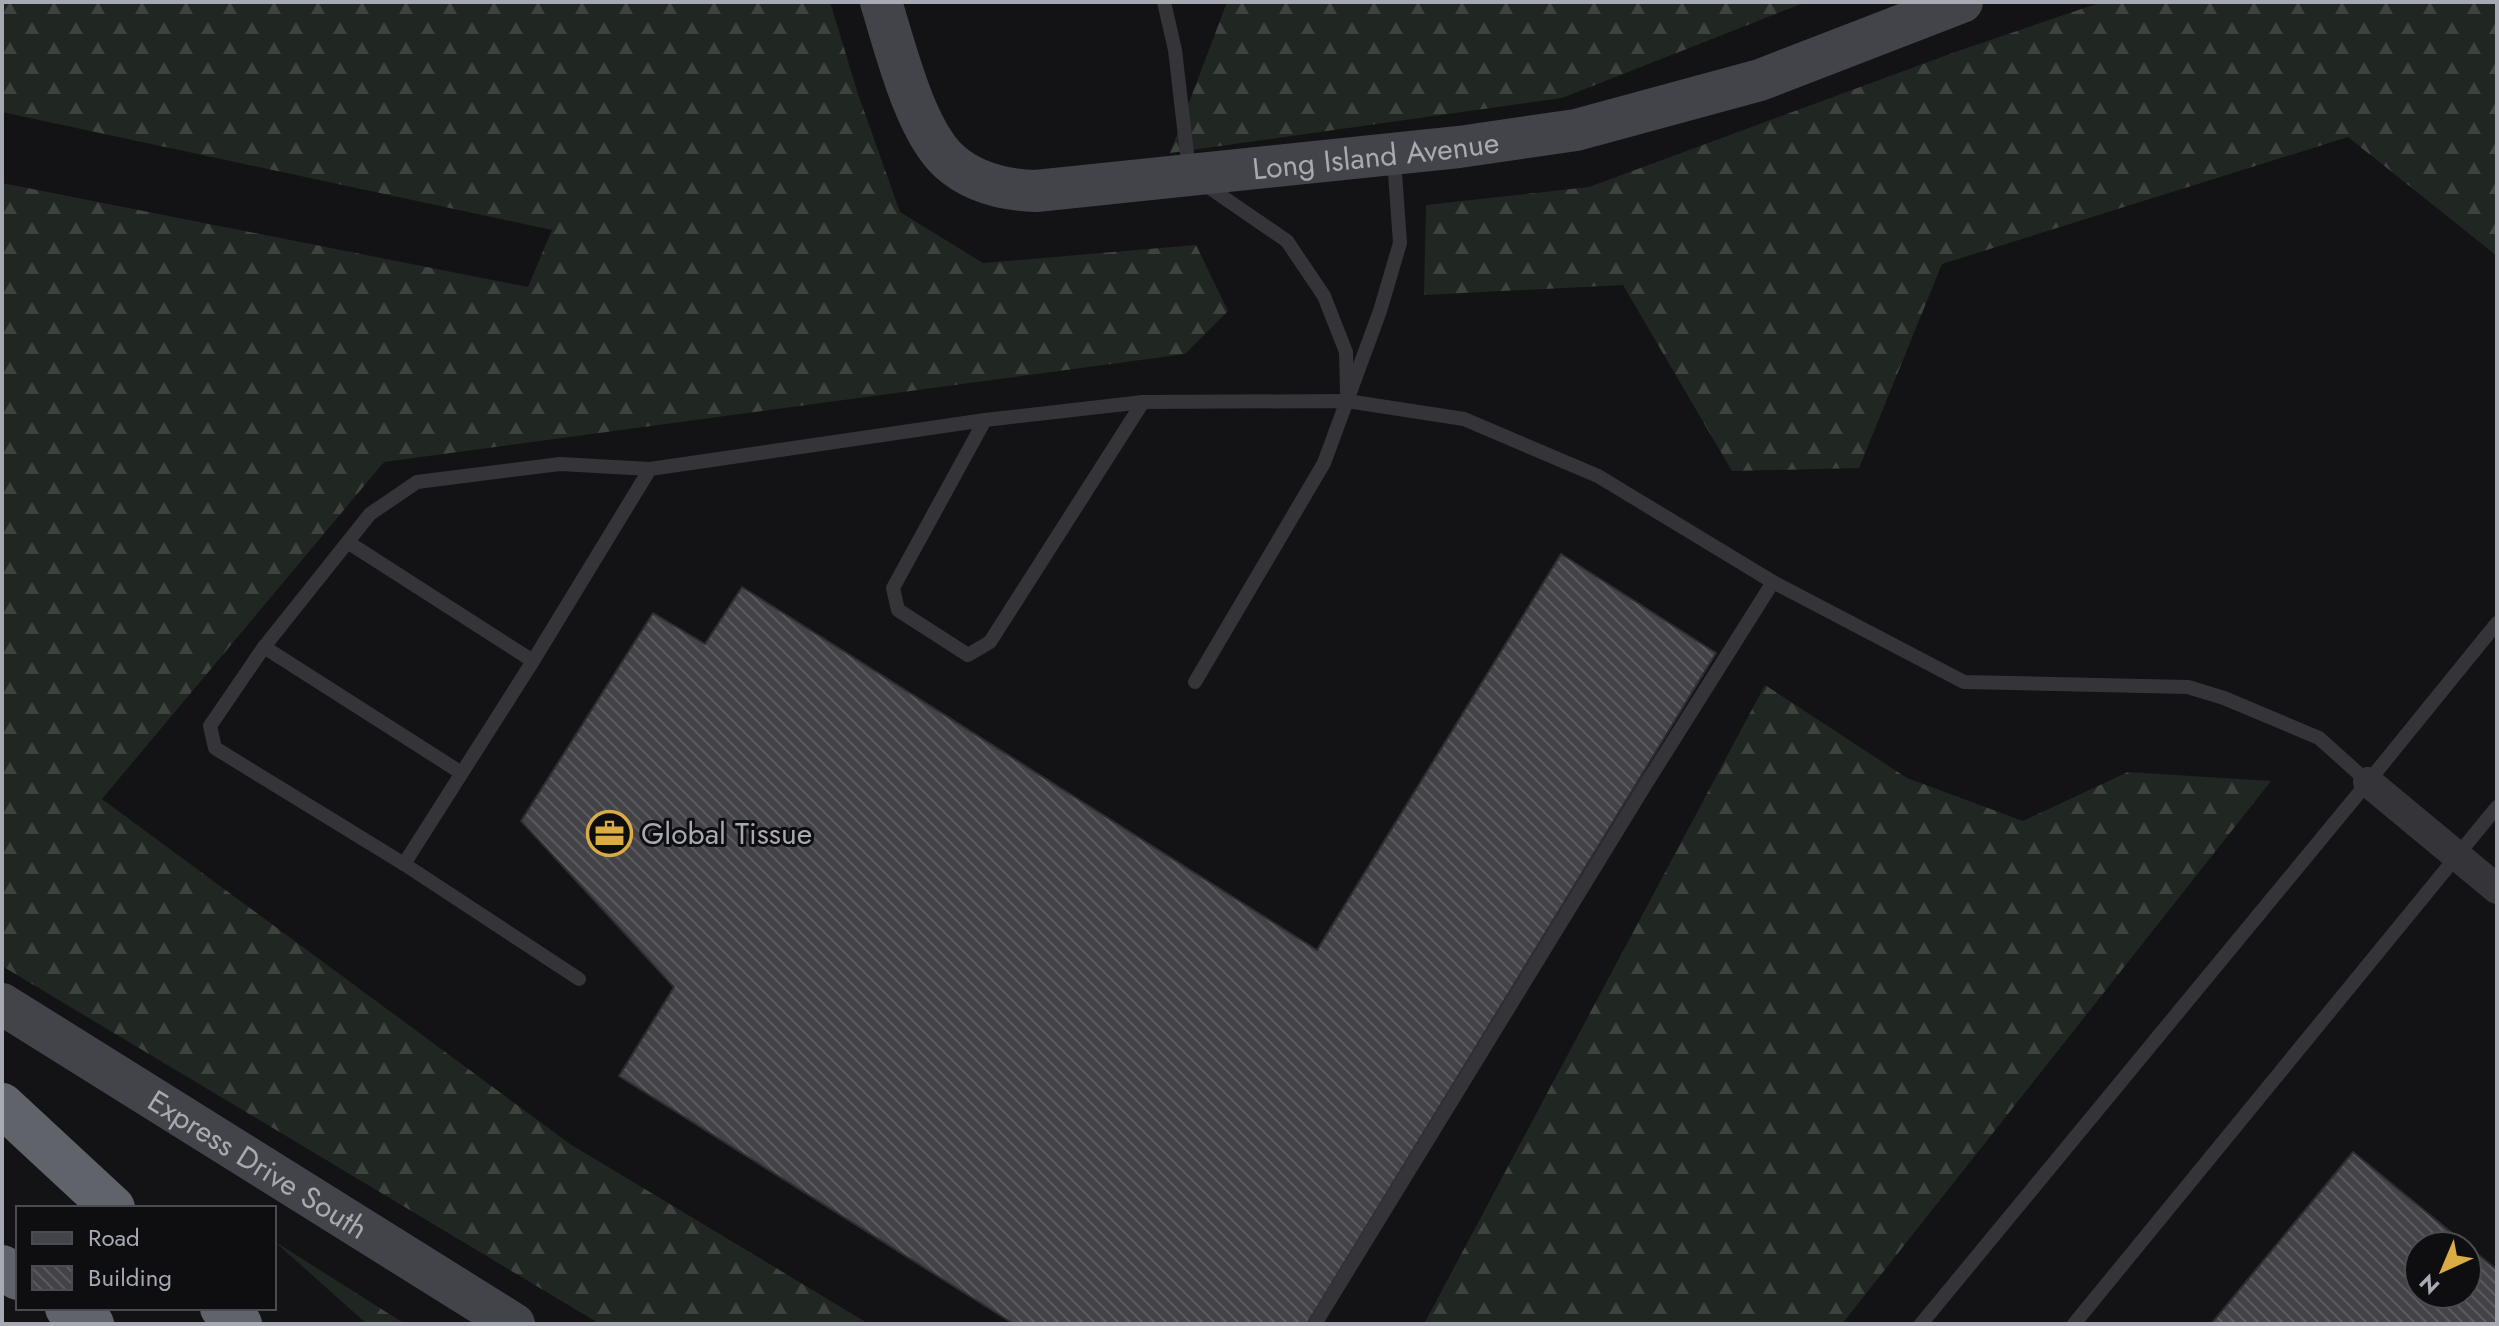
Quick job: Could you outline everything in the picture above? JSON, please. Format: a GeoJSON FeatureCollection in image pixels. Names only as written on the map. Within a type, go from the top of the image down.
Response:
{"type":"FeatureCollection","features":[{"type":"Feature","properties":{"kind":"highway"},"geometry":{"type":"LineString","coordinates":[[2,1105],[111,1206]]}},
{"type":"Feature","properties":{"kind":"highway"},"geometry":{"type":"LineString","coordinates":[[70,1310],[92,1324]]}},
{"type":"Feature","properties":{"kind":"highway"},"geometry":{"type":"LineString","coordinates":[[224,1310],[240,1324]]}},
{"type":"Feature","properties":{"kind":"street","name":"Long Island Avenue"},"geometry":{"type":"LineString","coordinates":[[881,2],[918,112],[948,160],[966,174],[1013,190],[1036,191],[1394,154],[1576,130],[1760,80],[1962,2]]}},
{"type":"Feature","properties":{"kind":"street"},"geometry":{"type":"LineString","coordinates":[[2368,782],[2497,889]]}},
{"type":"Feature","properties":{"kind":"street","name":"Express Drive South"},"geometry":{"type":"LineString","coordinates":[[2,1004],[514,1324]]}},
{"type":"Feature","properties":{"kind":"lane"},"geometry":{"type":"LineString","coordinates":[[1164,2],[1175,50],[1189,174],[1287,241],[1324,296],[1346,352],[1347,401]]}},
{"type":"Feature","properties":{"kind":"lane"},"geometry":{"type":"LineString","coordinates":[[1195,682],[1324,463],[1380,311],[1400,243],[1394,154]]}},
{"type":"Feature","properties":{"kind":"lane"},"geometry":{"type":"LineString","coordinates":[[579,979],[404,864],[215,748],[210,726],[264,647],[370,514],[417,482],[560,464],[650,469],[985,420],[1143,402],[1347,401],[1464,419],[1598,476],[1773,582],[1964,682],[2188,687],[2224,698],[2319,738],[2368,782]]}},
{"type":"Feature","properties":{"kind":"lane"},"geometry":{"type":"LineString","coordinates":[[985,420],[893,588],[898,610],[968,655],[990,642],[1143,402]]}},
{"type":"Feature","properties":{"kind":"lane"},"geometry":{"type":"LineString","coordinates":[[404,864],[650,469]]}},
{"type":"Feature","properties":{"kind":"lane"},"geometry":{"type":"LineString","coordinates":[[349,543],[533,661]]}},
{"type":"Feature","properties":{"kind":"lane"},"geometry":{"type":"LineString","coordinates":[[1315,1324],[1773,582]]}},
{"type":"Feature","properties":{"kind":"lane"},"geometry":{"type":"LineString","coordinates":[[1921,1324],[2497,623]]}},
{"type":"Feature","properties":{"kind":"lane"},"geometry":{"type":"LineString","coordinates":[[264,647],[460,772]]}},
{"type":"Feature","properties":{"kind":"lane"},"geometry":{"type":"LineString","coordinates":[[2074,1324],[2497,807]]}},
{"type":"Feature","properties":{"kind":"green space"},"geometry":{"type":"Polygon","coordinates":[[[2,2],[830,2],[858,94],[900,212],[983,263],[1196,245],[1228,311],[1185,354],[384,462],[102,799],[570,1144],[869,1324],[600,1324],[2,966],[2,183],[528,287],[552,230],[2,112],[2,2]]]}},
{"type":"Feature","properties":{"kind":"green space"},"geometry":{"type":"Polygon","coordinates":[[[1227,2],[1806,2],[1562,98],[1170,153],[1227,2]]]}},
{"type":"Feature","properties":{"kind":"green space"},"geometry":{"type":"Polygon","coordinates":[[[2102,2],[2497,2],[2497,256],[2348,137],[1942,264],[1859,468],[1732,471],[1623,285],[1424,295],[1426,205],[1589,187],[1958,51],[2102,2]]]}},
{"type":"Feature","properties":{"kind":"green space"},"geometry":{"type":"Polygon","coordinates":[[[1765,685],[1907,778],[2023,821],[2128,772],[2271,781],[1842,1324],[1424,1324],[1765,685]]]}},
{"type":"Feature","properties":{"kind":"green space"},"geometry":{"type":"Polygon","coordinates":[[[276,1242],[405,1324],[367,1324],[276,1243],[276,1242]]]}},
{"type":"Feature","properties":{"kind":"building"},"geometry":{"type":"Polygon","coordinates":[[[1561,554],[1716,653],[1307,1324],[1014,1324],[619,1076],[674,987],[521,821],[653,613],[705,644],[742,587],[1317,950],[1561,554]]]}},
{"type":"Feature","properties":{"kind":"building"},"geometry":{"type":"Polygon","coordinates":[[[2353,1152],[2448,1230],[2403,1230],[2403,1310],[2483,1310],[2483,1259],[2497,1270],[2497,1324],[2211,1324],[2353,1152]]]}},
{"type":"Feature","properties":{"kind":"place","name":"Global Tissue"},"geometry":{"type":"Point","coordinates":[610,833]}}]}
